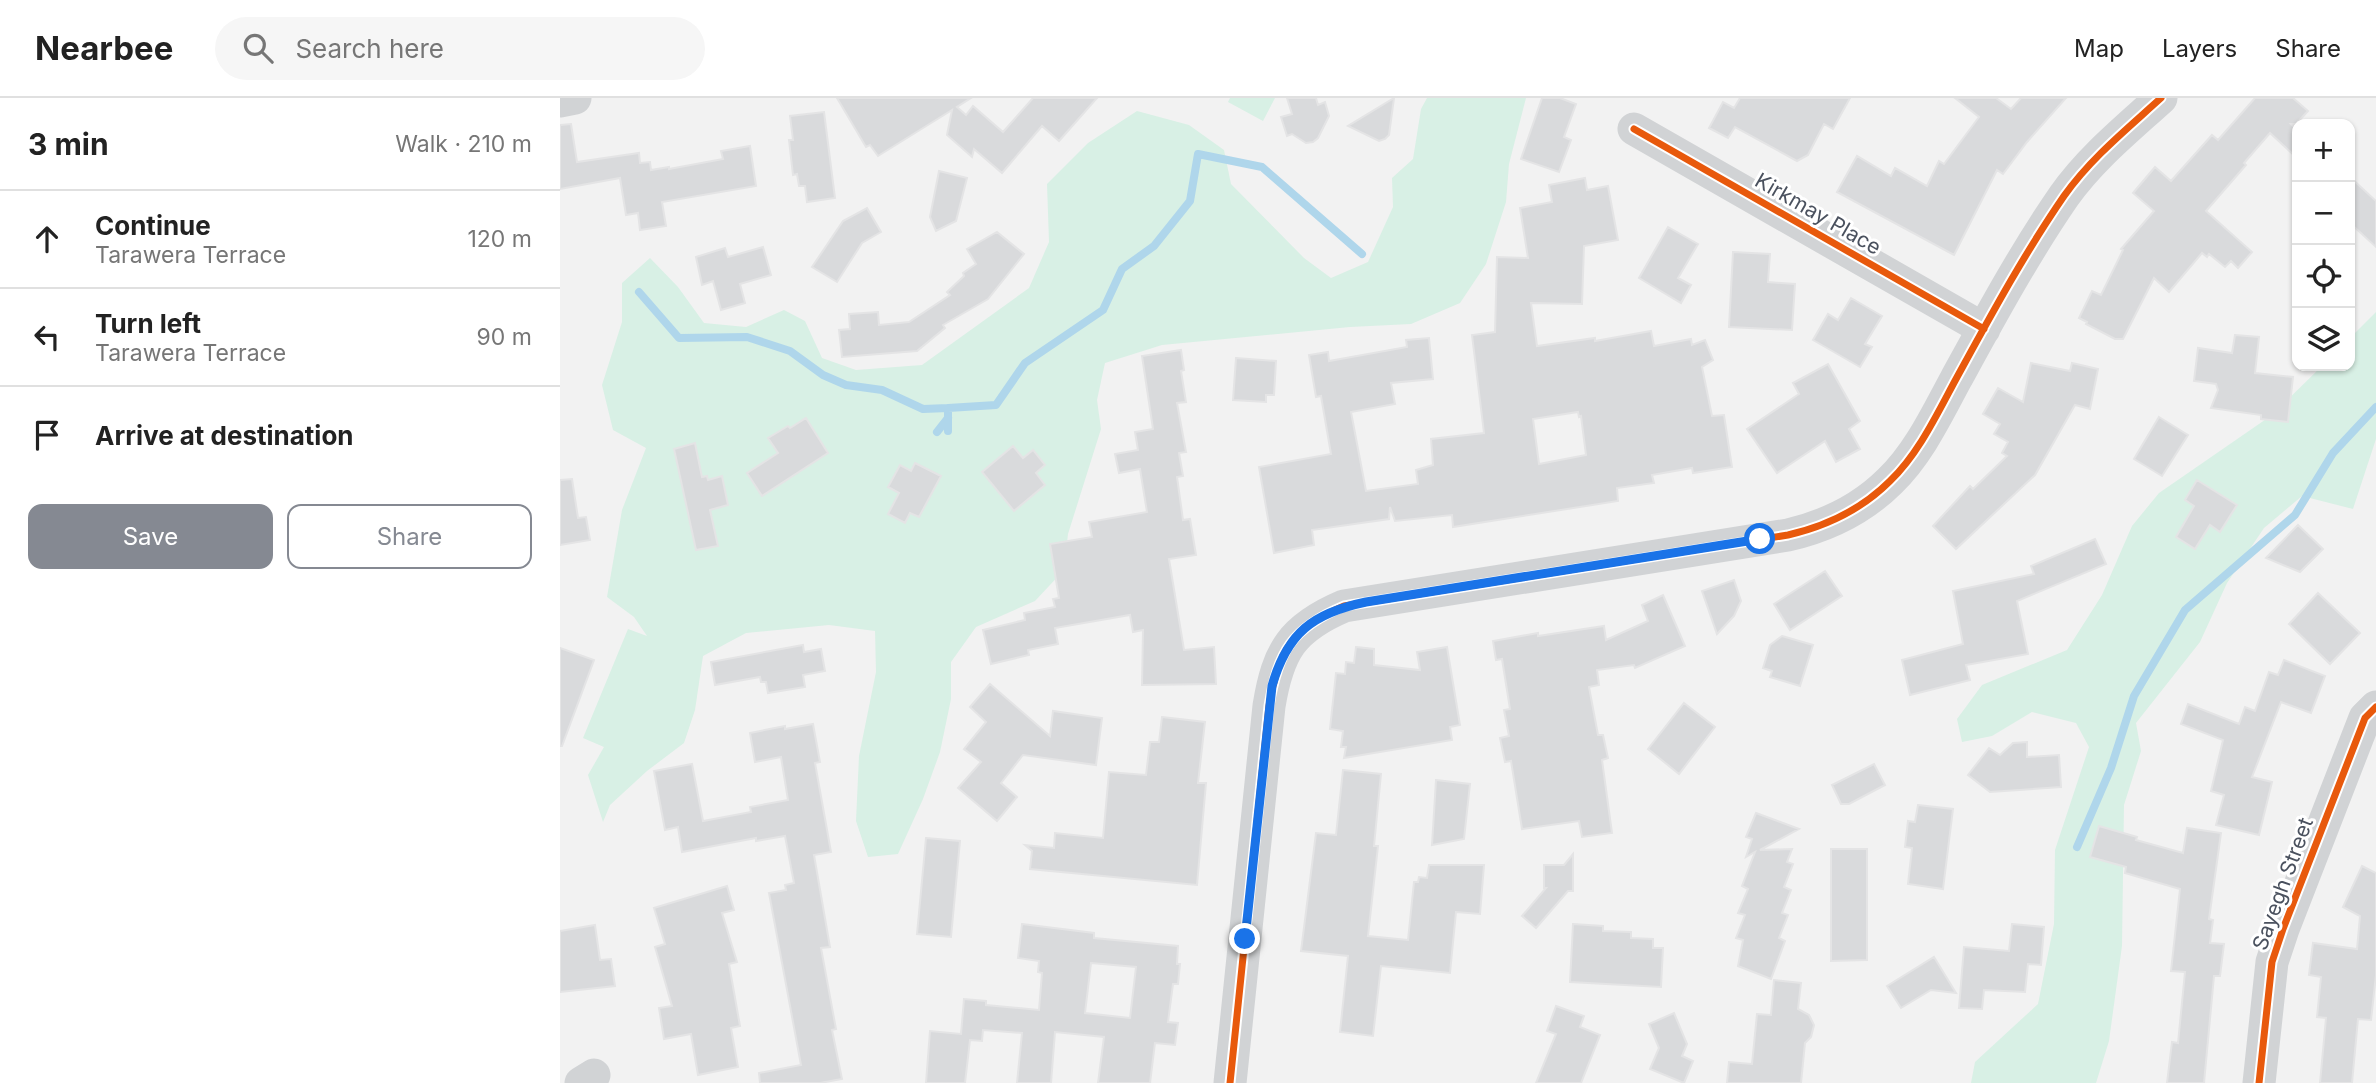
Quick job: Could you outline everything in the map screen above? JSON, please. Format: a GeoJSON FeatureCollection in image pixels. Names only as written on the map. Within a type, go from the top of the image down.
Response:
{"type":"FeatureCollection","features":[{"type":"Feature","properties":{"kind":"street"},"geometry":{"type":"LineString","coordinates":[[560,101],[575,98]]}},
{"type":"Feature","properties":{"kind":"street"},"geometry":{"type":"LineString","coordinates":[[1230,1083],[1269,706],[1278,666],[1295,636],[1318,618],[1355,604],[1788,535],[1830,523],[1872,498],[1892,480],[1924,437],[1984,329],[2065,195],[2102,150],[2161,98]]}},
{"type":"Feature","properties":{"kind":"street","name":"Kirkmay Place"},"geometry":{"type":"LineString","coordinates":[[1634,129],[1984,329]]}},
{"type":"Feature","properties":{"kind":"street","name":"Sayegh Street"},"geometry":{"type":"LineString","coordinates":[[2259,1083],[2272,962],[2365,718],[2376,707]]}},
{"type":"Feature","properties":{"kind":"green space"},"geometry":{"type":"Polygon","coordinates":[[[1230,98],[1275,98],[1263,121],[1228,102],[1230,98]]]}},
{"type":"Feature","properties":{"kind":"green space"},"geometry":{"type":"Polygon","coordinates":[[[1427,98],[1526,98],[1509,164],[1506,202],[1486,264],[1460,303],[1411,324],[1350,327],[1162,345],[1105,363],[1097,400],[1101,429],[1068,534],[1064,570],[1035,601],[976,627],[951,662],[951,699],[940,752],[923,799],[898,854],[868,857],[856,821],[859,756],[876,672],[875,631],[829,625],[746,633],[703,656],[695,710],[684,743],[647,771],[610,805],[603,822],[588,775],[604,747],[583,738],[628,629],[647,636],[634,617],[607,597],[622,510],[646,448],[613,430],[602,385],[622,322],[622,283],[650,258],[678,287],[704,323],[746,327],[784,310],[805,321],[822,358],[856,370],[922,365],[1029,288],[1049,242],[1047,184],[1088,143],[1137,111],[1189,125],[1224,150],[1231,184],[1304,258],[1331,278],[1368,262],[1393,207],[1392,178],[1413,159],[1421,109],[1427,98]]]}},
{"type":"Feature","properties":{"kind":"green space"},"geometry":{"type":"Polygon","coordinates":[[[2376,312],[2376,439],[2353,509],[2302,496],[2264,528],[2227,583],[2200,642],[2136,723],[2141,751],[2124,805],[2122,946],[2109,1041],[2096,1083],[1971,1083],[1975,1062],[2038,1004],[2054,924],[2055,850],[2089,747],[2076,723],[2032,712],[1992,736],[1962,742],[1957,719],[1982,685],[2067,650],[2102,595],[2132,526],[2159,493],[2272,415],[2317,371],[2355,371],[2355,333],[2376,312]]]}},
{"type":"Feature","properties":{"kind":"building"},"geometry":{"type":"Polygon","coordinates":[[[837,98],[971,98],[957,107],[966,115],[973,106],[1003,132],[1033,98],[1097,98],[1059,141],[1042,126],[1002,173],[974,149],[972,157],[947,135],[952,110],[878,156],[870,145],[866,147],[837,98]]]}},
{"type":"Feature","properties":{"kind":"building"},"geometry":{"type":"Polygon","coordinates":[[[1287,98],[1316,98],[1318,105],[1325,102],[1329,116],[1318,138],[1313,142],[1306,143],[1292,134],[1287,136],[1281,117],[1292,114],[1287,98]]]}},
{"type":"Feature","properties":{"kind":"building"},"geometry":{"type":"Polygon","coordinates":[[[1394,98],[1389,135],[1385,139],[1379,141],[1348,126],[1394,98]]]}},
{"type":"Feature","properties":{"kind":"building"},"geometry":{"type":"Polygon","coordinates":[[[1542,98],[1560,98],[1576,104],[1564,137],[1571,140],[1559,172],[1521,159],[1542,98]]]}},
{"type":"Feature","properties":{"kind":"building"},"geometry":{"type":"Polygon","coordinates":[[[1740,98],[1850,98],[1833,129],[1824,124],[1808,155],[1797,161],[1735,127],[1728,138],[1709,128],[1723,102],[1734,108],[1740,98]]]}},
{"type":"Feature","properties":{"kind":"building"},"geometry":{"type":"Polygon","coordinates":[[[1955,98],[1996,98],[2011,109],[2021,98],[2066,98],[2003,174],[1997,170],[1954,255],[1837,192],[1857,156],[1891,176],[1895,168],[1927,186],[1939,161],[1944,164],[1979,117],[1955,98]]]}},
{"type":"Feature","properties":{"kind":"building"},"geometry":{"type":"Polygon","coordinates":[[[2255,98],[2293,98],[2308,111],[2301,119],[2292,119],[2292,153],[2270,133],[2206,211],[2252,252],[2238,268],[2231,261],[2225,267],[2209,254],[2207,257],[2202,253],[2169,292],[2154,278],[2123,339],[2115,339],[2086,324],[2087,322],[2079,318],[2092,291],[2101,295],[2123,250],[2121,249],[2154,211],[2133,193],[2155,167],[2171,181],[2212,135],[2218,140],[2255,98]]]}},
{"type":"Feature","properties":{"kind":"building"},"geometry":{"type":"Polygon","coordinates":[[[824,112],[835,198],[807,202],[805,186],[799,186],[797,174],[793,175],[789,140],[793,140],[790,116],[824,112]]]}},
{"type":"Feature","properties":{"kind":"building"},"geometry":{"type":"Polygon","coordinates":[[[571,124],[577,162],[639,153],[640,163],[650,162],[651,170],[669,169],[723,159],[721,151],[750,146],[756,186],[662,202],[666,226],[640,230],[638,213],[626,215],[620,178],[560,189],[560,125],[571,124]]]}},
{"type":"Feature","properties":{"kind":"building"},"geometry":{"type":"Polygon","coordinates":[[[939,171],[967,178],[956,221],[936,231],[930,217],[939,171]]]}},
{"type":"Feature","properties":{"kind":"building"},"geometry":{"type":"Polygon","coordinates":[[[1585,178],[1587,190],[1608,186],[1618,240],[1584,246],[1582,304],[1531,303],[1537,346],[1595,338],[1595,341],[1651,331],[1654,346],[1691,339],[1692,345],[1705,340],[1713,360],[1702,367],[1712,416],[1724,415],[1732,467],[1693,473],[1692,468],[1652,475],[1654,483],[1617,488],[1618,501],[1453,527],[1452,515],[1395,521],[1390,507],[1389,519],[1312,530],[1314,545],[1274,553],[1259,467],[1331,454],[1321,396],[1316,397],[1309,355],[1328,352],[1329,361],[1407,347],[1406,340],[1429,338],[1433,379],[1391,383],[1395,404],[1351,412],[1366,491],[1418,484],[1416,470],[1433,465],[1431,439],[1484,433],[1472,335],[1495,332],[1497,257],[1528,258],[1520,208],[1552,202],[1549,185],[1585,178]],[[1578,412],[1533,419],[1539,464],[1586,455],[1581,416],[1579,417],[1578,412]]]}},
{"type":"Feature","properties":{"kind":"building"},"geometry":{"type":"Polygon","coordinates":[[[2355,182],[2376,201],[2376,247],[2355,228],[2355,182]]]}},
{"type":"Feature","properties":{"kind":"building"},"geometry":{"type":"Polygon","coordinates":[[[867,208],[881,232],[862,243],[837,282],[812,267],[843,221],[867,208]]]}},
{"type":"Feature","properties":{"kind":"building"},"geometry":{"type":"Polygon","coordinates":[[[1668,227],[1698,244],[1678,278],[1691,285],[1681,303],[1639,278],[1668,227]]]}},
{"type":"Feature","properties":{"kind":"building"},"geometry":{"type":"Polygon","coordinates":[[[997,232],[1024,254],[988,299],[943,325],[945,328],[917,351],[842,357],[839,330],[850,329],[849,314],[878,312],[879,325],[909,322],[950,295],[947,292],[964,276],[963,273],[976,264],[967,249],[997,232]]]}},
{"type":"Feature","properties":{"kind":"building"},"geometry":{"type":"Polygon","coordinates":[[[763,247],[771,275],[740,284],[745,303],[721,310],[713,281],[702,285],[696,257],[725,248],[728,257],[763,247]]]}},
{"type":"Feature","properties":{"kind":"building"},"geometry":{"type":"Polygon","coordinates":[[[1733,252],[1770,254],[1768,282],[1795,284],[1792,330],[1729,327],[1733,252]]]}},
{"type":"Feature","properties":{"kind":"building"},"geometry":{"type":"Polygon","coordinates":[[[1851,298],[1882,316],[1865,344],[1872,347],[1860,367],[1813,340],[1828,314],[1838,320],[1851,298]]]}},
{"type":"Feature","properties":{"kind":"building"},"geometry":{"type":"Polygon","coordinates":[[[2235,335],[2259,337],[2255,373],[2293,377],[2288,422],[2211,408],[2218,390],[2216,384],[2194,381],[2198,348],[2232,353],[2235,335]]]}},
{"type":"Feature","properties":{"kind":"building"},"geometry":{"type":"Polygon","coordinates":[[[1181,350],[1186,402],[1177,403],[1186,452],[1179,453],[1183,476],[1177,477],[1183,520],[1190,519],[1196,555],[1169,559],[1184,650],[1214,647],[1216,684],[1142,685],[1143,630],[1133,632],[1130,615],[1055,628],[1058,644],[1028,650],[1029,655],[991,664],[983,630],[1025,620],[1024,613],[1055,607],[1053,599],[1059,598],[1050,544],[1092,537],[1089,522],[1147,512],[1140,469],[1119,473],[1115,454],[1138,450],[1135,432],[1153,429],[1142,356],[1181,350]]]}},
{"type":"Feature","properties":{"kind":"building"},"geometry":{"type":"Polygon","coordinates":[[[1236,358],[1276,361],[1274,395],[1266,395],[1266,402],[1233,400],[1236,358]]]}},
{"type":"Feature","properties":{"kind":"building"},"geometry":{"type":"Polygon","coordinates":[[[2031,363],[2070,371],[2072,363],[2098,369],[2090,409],[2075,405],[2035,475],[1956,549],[1933,526],[1970,486],[1973,489],[2007,456],[2002,453],[2008,442],[1994,434],[2000,424],[1983,414],[1998,388],[2023,402],[2031,363]]]}},
{"type":"Feature","properties":{"kind":"building"},"geometry":{"type":"Polygon","coordinates":[[[1828,364],[1860,421],[1849,429],[1860,449],[1836,462],[1825,441],[1777,473],[1747,429],[1799,394],[1793,383],[1828,364]]]}},
{"type":"Feature","properties":{"kind":"building"},"geometry":{"type":"Polygon","coordinates":[[[2159,417],[2188,435],[2162,476],[2134,459],[2159,417]]]}},
{"type":"Feature","properties":{"kind":"building"},"geometry":{"type":"Polygon","coordinates":[[[806,418],[828,453],[762,496],[747,473],[778,453],[768,438],[806,418]]]}},
{"type":"Feature","properties":{"kind":"building"},"geometry":{"type":"Polygon","coordinates":[[[695,443],[702,477],[707,476],[708,480],[722,476],[728,505],[710,510],[718,546],[696,550],[674,449],[695,443]]]}},
{"type":"Feature","properties":{"kind":"building"},"geometry":{"type":"Polygon","coordinates":[[[1013,446],[1023,458],[1033,450],[1045,465],[1036,473],[1045,485],[1014,511],[982,472],[1013,446]]]}},
{"type":"Feature","properties":{"kind":"building"},"geometry":{"type":"Polygon","coordinates":[[[915,463],[941,476],[919,517],[910,513],[905,523],[888,514],[899,493],[888,487],[900,465],[911,471],[915,463]]]}},
{"type":"Feature","properties":{"kind":"building"},"geometry":{"type":"Polygon","coordinates":[[[572,479],[578,518],[586,517],[590,540],[560,545],[560,480],[572,479]]]}},
{"type":"Feature","properties":{"kind":"building"},"geometry":{"type":"Polygon","coordinates":[[[2197,480],[2237,505],[2220,532],[2210,525],[2195,549],[2176,537],[2194,506],[2185,500],[2197,480]]]}},
{"type":"Feature","properties":{"kind":"building"},"geometry":{"type":"Polygon","coordinates":[[[2298,525],[2323,549],[2300,572],[2266,558],[2298,525]]]}},
{"type":"Feature","properties":{"kind":"building"},"geometry":{"type":"Polygon","coordinates":[[[2095,539],[2106,564],[2017,601],[2028,654],[1966,665],[1970,680],[1910,695],[1902,660],[1963,644],[1953,591],[2034,574],[2031,566],[2095,539]]]}},
{"type":"Feature","properties":{"kind":"building"},"geometry":{"type":"Polygon","coordinates":[[[1825,571],[1842,596],[1790,630],[1774,604],[1825,571]]]}},
{"type":"Feature","properties":{"kind":"building"},"geometry":{"type":"Polygon","coordinates":[[[1734,580],[1741,601],[1734,616],[1717,634],[1702,591],[1734,580]]]}},
{"type":"Feature","properties":{"kind":"building"},"geometry":{"type":"Polygon","coordinates":[[[2318,593],[2360,633],[2330,664],[2289,624],[2318,593]]]}},
{"type":"Feature","properties":{"kind":"building"},"geometry":{"type":"Polygon","coordinates":[[[1663,595],[1685,646],[1635,668],[1634,665],[1597,670],[1599,685],[1589,687],[1598,735],[1603,735],[1608,758],[1602,760],[1612,833],[1582,837],[1579,821],[1522,829],[1511,761],[1505,762],[1500,738],[1509,736],[1504,710],[1510,709],[1502,659],[1496,660],[1493,641],[1604,626],[1606,640],[1648,621],[1642,605],[1663,595]]]}},
{"type":"Feature","properties":{"kind":"building"},"geometry":{"type":"Polygon","coordinates":[[[1782,636],[1813,645],[1800,686],[1770,677],[1772,671],[1763,668],[1770,645],[1782,636]]]}},
{"type":"Feature","properties":{"kind":"building"},"geometry":{"type":"Polygon","coordinates":[[[803,645],[804,652],[821,649],[825,671],[803,675],[805,687],[768,693],[766,682],[761,682],[760,677],[715,685],[711,662],[803,645]]]}},
{"type":"Feature","properties":{"kind":"building"},"geometry":{"type":"Polygon","coordinates":[[[1356,647],[1374,649],[1374,665],[1420,670],[1417,652],[1447,647],[1460,725],[1450,727],[1452,740],[1344,758],[1346,747],[1341,747],[1343,731],[1330,729],[1336,673],[1345,674],[1346,662],[1354,663],[1356,647]]]}},
{"type":"Feature","properties":{"kind":"building"},"geometry":{"type":"Polygon","coordinates":[[[560,648],[594,660],[562,746],[560,746],[560,648]]]}},
{"type":"Feature","properties":{"kind":"building"},"geometry":{"type":"Polygon","coordinates":[[[2284,660],[2325,676],[2311,713],[2281,702],[2252,777],[2272,782],[2259,835],[2216,825],[2224,795],[2211,791],[2223,740],[2181,724],[2188,704],[2239,724],[2245,707],[2255,711],[2269,672],[2278,675],[2284,660]]]}},
{"type":"Feature","properties":{"kind":"building"},"geometry":{"type":"Polygon","coordinates":[[[990,684],[1050,736],[1053,711],[1102,718],[1096,765],[1023,755],[1001,783],[1017,797],[997,821],[958,788],[981,762],[964,749],[986,722],[970,707],[990,684]]]}},
{"type":"Feature","properties":{"kind":"building"},"geometry":{"type":"Polygon","coordinates":[[[1684,703],[1715,727],[1679,774],[1648,749],[1684,703]]]}},
{"type":"Feature","properties":{"kind":"building"},"geometry":{"type":"Polygon","coordinates":[[[1162,717],[1205,722],[1198,783],[1206,783],[1197,885],[1030,869],[1032,851],[1025,845],[1054,848],[1055,833],[1103,838],[1109,772],[1146,775],[1150,742],[1159,742],[1162,717]]]}},
{"type":"Feature","properties":{"kind":"building"},"geometry":{"type":"Polygon","coordinates":[[[813,724],[820,762],[815,763],[831,852],[814,855],[830,947],[821,948],[836,1029],[832,1030],[842,1079],[820,1083],[760,1083],[759,1073],[801,1065],[769,893],[786,890],[785,885],[794,883],[785,836],[756,841],[756,838],[682,852],[678,827],[665,830],[654,771],[692,764],[703,821],[751,812],[750,807],[788,800],[781,757],[755,762],[750,733],[813,724]]]}},
{"type":"Feature","properties":{"kind":"building"},"geometry":{"type":"Polygon","coordinates":[[[2027,742],[2027,757],[2059,755],[2061,787],[1990,792],[1968,775],[1989,748],[2000,755],[2013,743],[2027,742]]]}},
{"type":"Feature","properties":{"kind":"building"},"geometry":{"type":"Polygon","coordinates":[[[1874,764],[1885,785],[1849,804],[1841,804],[1832,785],[1874,764]]]}},
{"type":"Feature","properties":{"kind":"building"},"geometry":{"type":"Polygon","coordinates":[[[1343,770],[1381,774],[1374,846],[1378,846],[1368,936],[1408,940],[1414,882],[1418,882],[1419,877],[1427,878],[1429,865],[1484,865],[1480,914],[1456,912],[1450,973],[1381,966],[1373,1036],[1340,1032],[1348,956],[1301,951],[1316,833],[1336,835],[1343,770]]]}},
{"type":"Feature","properties":{"kind":"building"},"geometry":{"type":"Polygon","coordinates":[[[1436,780],[1470,784],[1464,839],[1432,845],[1436,780]]]}},
{"type":"Feature","properties":{"kind":"building"},"geometry":{"type":"Polygon","coordinates":[[[1918,805],[1953,809],[1943,889],[1908,884],[1912,848],[1905,847],[1908,821],[1915,822],[1918,805]]]}},
{"type":"Feature","properties":{"kind":"building"},"geometry":{"type":"Polygon","coordinates":[[[1756,813],[1799,829],[1760,850],[1792,849],[1787,862],[1793,864],[1784,887],[1791,890],[1782,913],[1788,915],[1779,938],[1785,941],[1771,979],[1738,966],[1743,940],[1736,938],[1745,915],[1738,913],[1748,889],[1742,886],[1755,852],[1746,857],[1752,839],[1746,837],[1756,813]]]}},
{"type":"Feature","properties":{"kind":"building"},"geometry":{"type":"Polygon","coordinates":[[[2099,826],[2183,853],[2187,828],[2221,833],[2209,919],[2213,920],[2210,943],[2224,944],[2220,976],[2214,976],[2204,1083],[2167,1083],[2172,1042],[2178,1043],[2185,972],[2171,971],[2180,889],[2125,873],[2126,867],[2090,857],[2099,826]]]}},
{"type":"Feature","properties":{"kind":"building"},"geometry":{"type":"Polygon","coordinates":[[[926,838],[960,841],[951,937],[917,934],[926,838]]]}},
{"type":"Feature","properties":{"kind":"building"},"geometry":{"type":"Polygon","coordinates":[[[1831,849],[1867,849],[1867,960],[1831,961],[1831,849]]]}},
{"type":"Feature","properties":{"kind":"building"},"geometry":{"type":"Polygon","coordinates":[[[1573,854],[1573,891],[1568,891],[1536,928],[1522,916],[1546,888],[1544,865],[1564,865],[1573,854]]]}},
{"type":"Feature","properties":{"kind":"building"},"geometry":{"type":"Polygon","coordinates":[[[2362,866],[2376,873],[2376,975],[2371,1020],[2358,1019],[2352,1083],[2320,1083],[2326,1018],[2317,1017],[2321,977],[2309,975],[2313,943],[2357,949],[2360,916],[2343,907],[2362,866]]]}},
{"type":"Feature","properties":{"kind":"building"},"geometry":{"type":"Polygon","coordinates":[[[727,886],[734,910],[722,913],[737,962],[729,964],[740,1026],[731,1028],[738,1067],[698,1075],[691,1034],[664,1039],[659,1008],[672,1006],[655,947],[665,944],[654,908],[727,886]]]}},
{"type":"Feature","properties":{"kind":"building"},"geometry":{"type":"Polygon","coordinates":[[[1022,924],[1094,933],[1094,938],[1178,946],[1178,984],[1173,984],[1168,1022],[1178,1023],[1175,1045],[1155,1043],[1150,1083],[1098,1083],[1104,1037],[1055,1032],[1051,1083],[1017,1083],[1022,1033],[983,1030],[982,1041],[970,1040],[965,1083],[926,1083],[930,1031],[961,1034],[964,999],[986,1001],[986,1005],[1039,1010],[1042,973],[1038,972],[1039,961],[1018,958],[1022,924]],[[1091,963],[1085,1013],[1130,1018],[1136,967],[1091,963]]]}},
{"type":"Feature","properties":{"kind":"building"},"geometry":{"type":"Polygon","coordinates":[[[1573,924],[1603,926],[1603,931],[1631,932],[1631,938],[1653,939],[1653,948],[1663,948],[1661,987],[1570,982],[1573,924]]]}},
{"type":"Feature","properties":{"kind":"building"},"geometry":{"type":"Polygon","coordinates":[[[2012,924],[2044,927],[2041,965],[2028,964],[2025,992],[1984,990],[1982,1009],[1959,1008],[1964,947],[2009,951],[2012,924]]]}},
{"type":"Feature","properties":{"kind":"building"},"geometry":{"type":"Polygon","coordinates":[[[595,925],[600,960],[611,959],[615,986],[560,992],[560,931],[595,925]]]}},
{"type":"Feature","properties":{"kind":"building"},"geometry":{"type":"Polygon","coordinates":[[[1934,957],[1956,993],[1931,990],[1901,1008],[1887,986],[1934,957]]]}},
{"type":"Feature","properties":{"kind":"building"},"geometry":{"type":"Polygon","coordinates":[[[1774,980],[1801,983],[1798,1009],[1809,1015],[1814,1025],[1811,1037],[1805,1043],[1801,1083],[1727,1083],[1729,1062],[1752,1064],[1757,1014],[1771,1015],[1774,980]]]}},
{"type":"Feature","properties":{"kind":"building"},"geometry":{"type":"Polygon","coordinates":[[[1556,1006],[1584,1016],[1580,1027],[1600,1035],[1581,1083],[1536,1083],[1556,1034],[1547,1031],[1556,1006]]]}},
{"type":"Feature","properties":{"kind":"building"},"geometry":{"type":"Polygon","coordinates":[[[1674,1013],[1687,1044],[1682,1056],[1693,1061],[1684,1083],[1650,1069],[1659,1048],[1649,1024],[1674,1013]]]}},
{"type":"Feature","properties":{"kind":"waterway"},"geometry":{"type":"LineString","coordinates":[[948,431],[948,408],[996,405],[1025,363],[1103,310],[1122,269],[1154,246],[1190,201],[1198,154],[1262,167],[1362,254]]}},
{"type":"Feature","properties":{"kind":"waterway"},"geometry":{"type":"LineString","coordinates":[[639,292],[679,338],[747,337],[790,351],[823,375],[846,385],[882,390],[923,409],[948,408]]}},
{"type":"Feature","properties":{"kind":"waterway"},"geometry":{"type":"LineString","coordinates":[[2077,847],[2111,768],[2134,696],[2185,610],[2295,515],[2333,453],[2376,407]]}},
{"type":"Feature","properties":{"kind":"waterway"},"geometry":{"type":"LineString","coordinates":[[937,432],[948,418]]}},
{"type":"Feature","properties":{"kind":"cycle path"},"geometry":{"type":"LineString","coordinates":[[1230,1083],[1269,706],[1277,670],[1290,644],[1300,633],[1326,614],[1344,606],[1788,535],[1830,522],[1855,508],[1890,481],[1919,446],[2008,286],[2064,196],[2098,156],[2161,98]]}},
{"type":"Feature","properties":{"kind":"cycle path"},"geometry":{"type":"LineString","coordinates":[[1634,129],[1984,329]]}},
{"type":"Feature","properties":{"kind":"cycle path"},"geometry":{"type":"LineString","coordinates":[[2259,1083],[2272,962],[2365,718],[2376,707]]}},
{"type":"Feature","properties":{"kind":"route"},"geometry":{"type":"LineString","coordinates":[[1245,939],[1272,686],[1285,651],[1295,636],[1310,623],[1344,606],[1760,539]]}}]}
